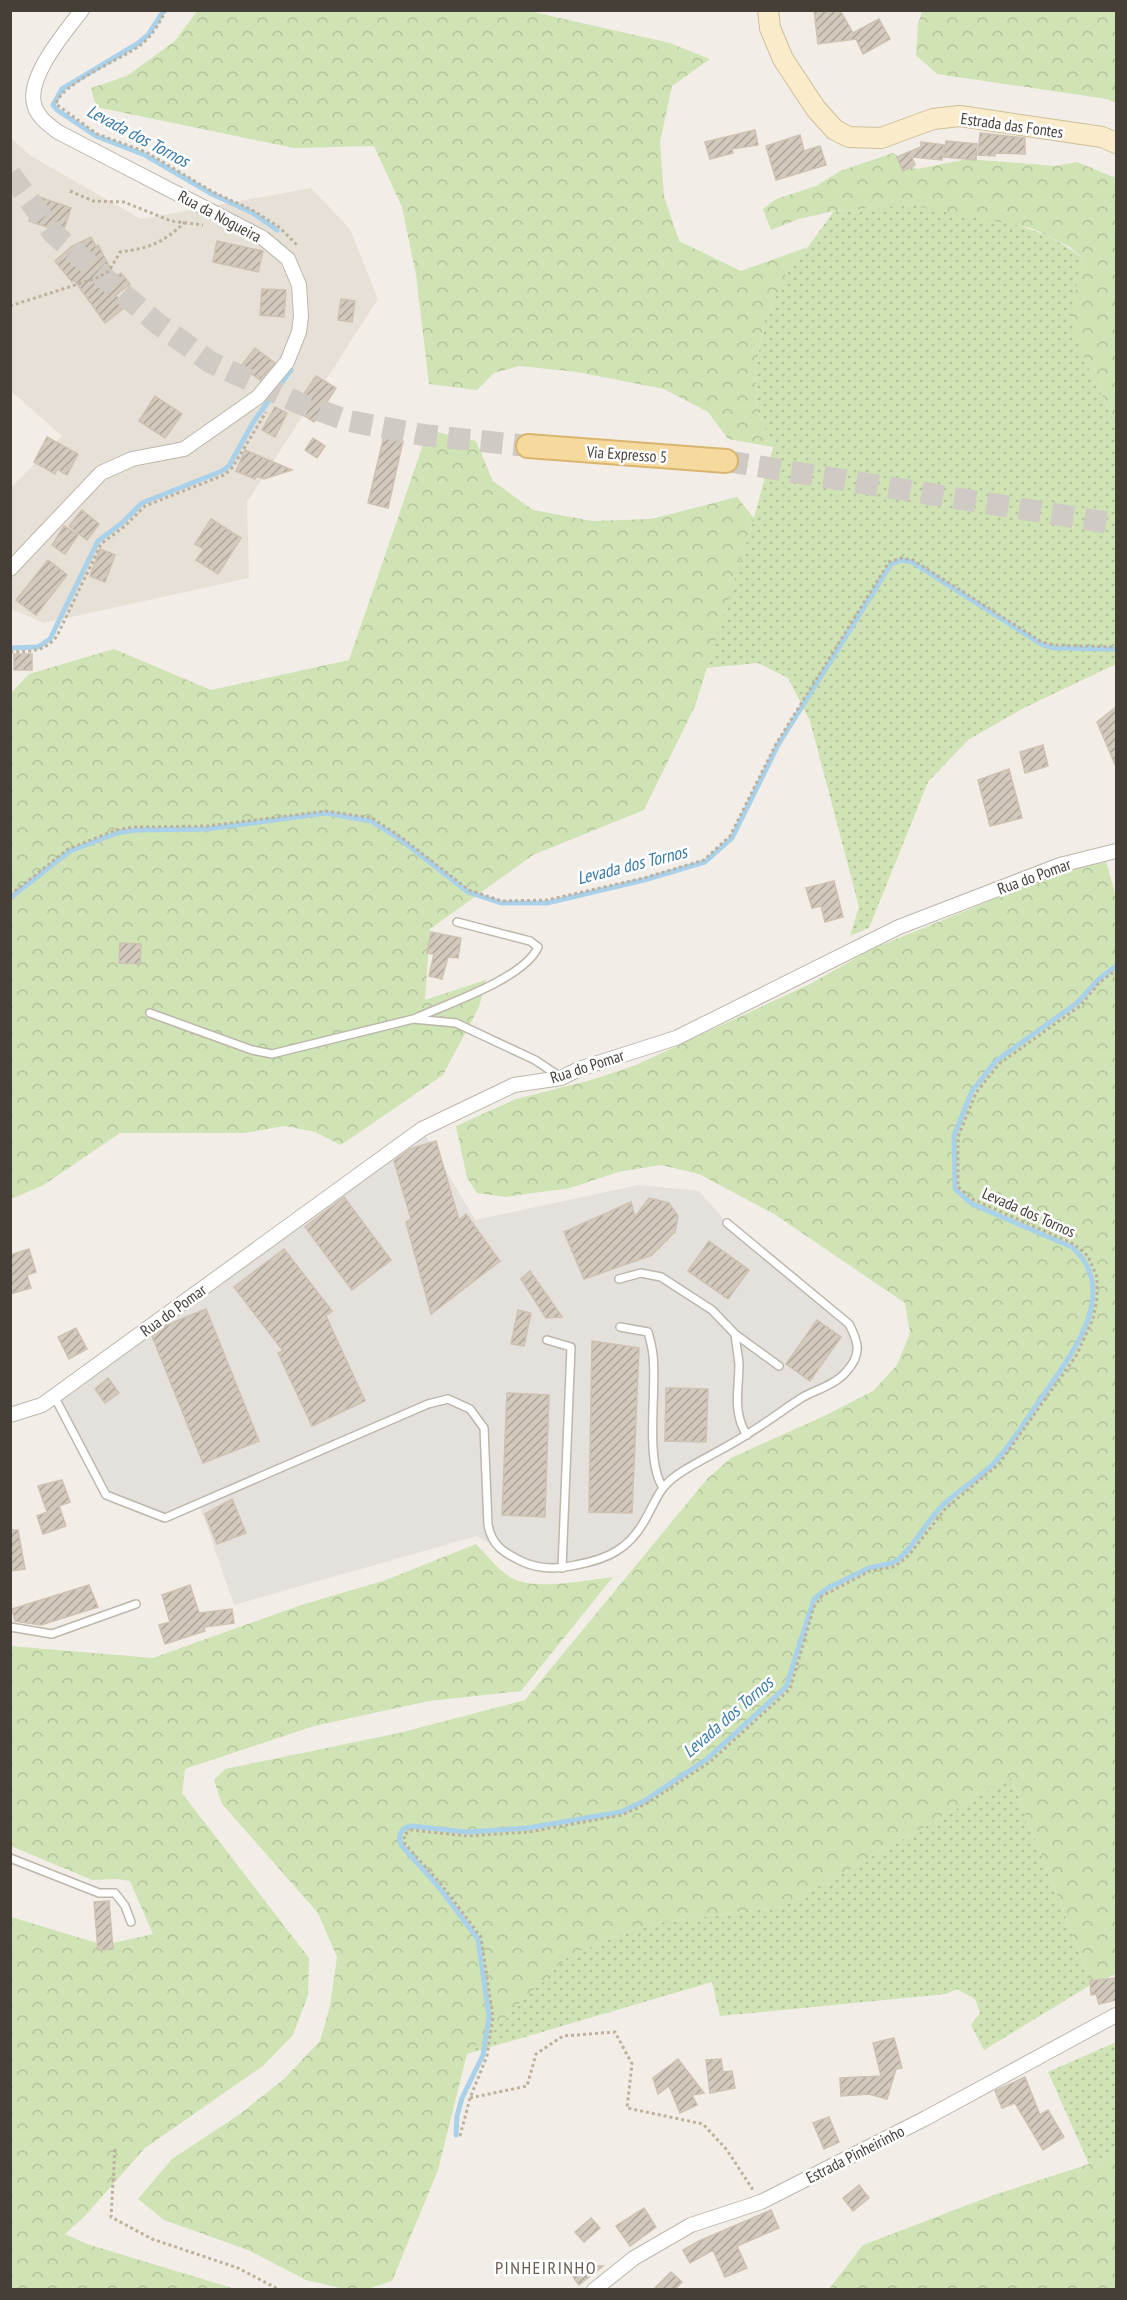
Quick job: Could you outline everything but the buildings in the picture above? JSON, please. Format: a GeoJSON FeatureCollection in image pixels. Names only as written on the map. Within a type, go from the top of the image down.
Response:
{"type":"FeatureCollection","features":[{"type":"Feature","properties":{"kind":"main road","name":"Via Expresso 5"},"geometry":{"type":"LineString","coordinates":[[528,446],[726,461]]}},
{"type":"Feature","properties":{"kind":"street","name":"Rua da Nogueira"},"geometry":{"type":"LineString","coordinates":[[10,569],[101,473],[132,459],[184,449],[258,398],[286,362],[294,347],[301,316],[300,292],[288,259],[263,238],[58,132],[37,112],[33,95],[36,81],[56,44],[82,10]]}},
{"type":"Feature","properties":{"kind":"street","name":"Estrada das Fontes"},"geometry":{"type":"LineString","coordinates":[[768,10],[770,28],[783,59],[816,109],[835,130],[857,138],[882,138],[933,119],[960,116],[1102,137],[1116,143]]}},
{"type":"Feature","properties":{"kind":"street","name":"Rua do Pomar"},"geometry":{"type":"LineString","coordinates":[[10,1415],[42,1405],[422,1129],[514,1085],[561,1078],[676,1038],[899,927],[1060,865],[1116,851]]}},
{"type":"Feature","properties":{"kind":"street","name":"Estrada Pinheirinho"},"geometry":{"type":"LineString","coordinates":[[594,2289],[634,2258],[691,2225],[761,2202],[926,2118],[1116,2015]]}},
{"type":"Feature","properties":{"kind":"lane"},"geometry":{"type":"LineString","coordinates":[[150,1013],[252,1050],[272,1054],[413,1019],[502,980],[534,958],[538,947],[530,941],[457,922]]}},
{"type":"Feature","properties":{"kind":"lane"},"geometry":{"type":"LineString","coordinates":[[413,1019],[456,1023],[535,1060],[561,1078]]}},
{"type":"Feature","properties":{"kind":"lane"},"geometry":{"type":"LineString","coordinates":[[54,1396],[106,1495],[165,1518],[428,1404],[448,1399],[470,1409],[484,1428],[486,1512],[490,1537],[497,1548],[528,1564],[562,1568],[600,1561],[618,1551],[635,1537],[662,1486],[681,1472],[747,1435],[803,1398],[845,1374],[856,1359],[859,1342],[849,1324],[727,1223]]}},
{"type":"Feature","properties":{"kind":"lane"},"geometry":{"type":"LineString","coordinates":[[619,1279],[641,1273],[661,1277],[712,1310],[735,1334],[779,1366]]}},
{"type":"Feature","properties":{"kind":"lane"},"geometry":{"type":"LineString","coordinates":[[620,1327],[648,1332],[653,1355],[654,1454],[657,1478],[662,1486]]}},
{"type":"Feature","properties":{"kind":"lane"},"geometry":{"type":"LineString","coordinates":[[735,1334],[739,1362],[737,1411],[741,1426],[747,1435]]}},
{"type":"Feature","properties":{"kind":"lane"},"geometry":{"type":"LineString","coordinates":[[547,1340],[571,1347],[562,1568]]}},
{"type":"Feature","properties":{"kind":"lane"},"geometry":{"type":"LineString","coordinates":[[10,1627],[52,1634],[136,1604]]}},
{"type":"Feature","properties":{"kind":"lane"},"geometry":{"type":"LineString","coordinates":[[10,1858],[99,1893],[115,1893],[125,1906],[131,1922]]}},
{"type":"Feature","properties":{"kind":"path"},"geometry":{"type":"LineString","coordinates":[[166,10],[154,31],[139,46],[63,91],[56,104],[97,134],[146,152],[213,192],[254,211],[279,228]]}},
{"type":"Feature","properties":{"kind":"path"},"geometry":{"type":"LineString","coordinates":[[70,191],[93,201],[124,202],[171,221],[207,226]]}},
{"type":"Feature","properties":{"kind":"path"},"geometry":{"type":"LineString","coordinates":[[10,306],[97,278],[109,271],[120,252],[158,243],[169,237],[185,222]]}},
{"type":"Feature","properties":{"kind":"path"},"geometry":{"type":"LineString","coordinates":[[10,652],[39,651],[53,642],[102,544],[145,506],[224,475],[237,460]]}},
{"type":"Feature","properties":{"kind":"path"},"geometry":{"type":"LineString","coordinates":[[10,895],[68,849],[116,830],[135,827],[207,826],[326,811],[372,818],[401,837],[469,890],[502,901],[547,900],[644,878],[704,860],[730,836],[782,734],[889,562],[902,558],[913,560],[1042,642],[1054,645],[1116,647]]}},
{"type":"Feature","properties":{"kind":"path","name":"Levada dos Tornos"},"geometry":{"type":"LineString","coordinates":[[460,2136],[470,2098],[487,2056],[493,2017],[481,1938],[441,1884],[405,1844],[404,1834],[411,1830],[467,1836],[529,1832],[622,1815],[646,1804],[710,1762],[790,1689],[814,1607],[822,1596],[870,1571],[893,1567],[901,1562],[946,1508],[999,1464],[1076,1356],[1093,1319],[1097,1276],[1088,1256],[1074,1244],[974,1200],[958,1187],[958,1137],[976,1093],[999,1064],[1080,1006],[1100,982],[1116,970]]}},
{"type":"Feature","properties":{"kind":"path"},"geometry":{"type":"LineString","coordinates":[[470,2098],[526,2086],[536,2054],[563,2036],[615,2032],[632,2064],[627,2108],[703,2124],[727,2150],[761,2202]]}},
{"type":"Feature","properties":{"kind":"path"},"geometry":{"type":"LineString","coordinates":[[115,2149],[111,2217],[152,2239],[238,2268],[280,2289]]}},
{"type":"Feature","properties":{"kind":"shaded area"},"geometry":{"type":"Polygon","coordinates":[[[11,138],[31,156],[141,219],[311,188],[350,229],[378,299],[247,502],[249,578],[44,623],[11,609],[11,488],[62,436],[11,391],[11,138]]]}},
{"type":"Feature","properties":{"kind":"shaded area"},"geometry":{"type":"Polygon","coordinates":[[[422,1129],[475,1220],[638,1185],[699,1191],[727,1223],[849,1324],[859,1342],[845,1374],[662,1486],[635,1537],[600,1561],[562,1568],[515,1559],[477,1536],[234,1605],[199,1504],[165,1518],[106,1495],[54,1396],[422,1129]]]}},
{"type":"Feature","properties":{"kind":"green space"},"geometry":{"type":"Polygon","coordinates":[[[198,10],[529,11],[670,43],[710,59],[672,86],[660,142],[664,196],[679,241],[741,271],[808,247],[788,270],[764,322],[755,373],[758,412],[773,447],[728,439],[708,412],[664,389],[577,372],[519,366],[494,373],[477,390],[429,384],[416,275],[402,207],[374,146],[294,148],[96,107],[91,88],[127,76],[175,41],[198,10]]]}},
{"type":"Feature","properties":{"kind":"green space"},"geometry":{"type":"Polygon","coordinates":[[[922,11],[1116,11],[1116,103],[1107,99],[937,74],[916,55],[918,24],[922,11]]]}},
{"type":"Feature","properties":{"kind":"green space"},"geometry":{"type":"Polygon","coordinates":[[[893,153],[917,169],[968,159],[1055,166],[1077,162],[1116,178],[1116,424],[1082,354],[1071,316],[1082,258],[1070,247],[1031,228],[910,205],[834,211],[799,219],[771,230],[763,209],[776,199],[816,186],[840,171],[893,153]]]}},
{"type":"Feature","properties":{"kind":"green space"},"geometry":{"type":"Polygon","coordinates":[[[910,205],[978,216],[1023,227],[1064,245],[1082,258],[1079,278],[1082,354],[1116,424],[1116,664],[1022,709],[968,740],[928,782],[869,928],[850,936],[859,907],[810,721],[788,678],[758,663],[706,668],[754,518],[773,447],[758,412],[755,373],[764,322],[788,270],[834,211],[910,205]]]}},
{"type":"Feature","properties":{"kind":"green space"},"geometry":{"type":"Polygon","coordinates":[[[428,430],[476,441],[493,481],[533,510],[592,521],[651,519],[737,497],[754,518],[695,706],[644,810],[533,855],[430,929],[425,1000],[486,980],[479,1007],[443,1075],[341,1145],[315,1132],[285,1126],[244,1133],[120,1133],[42,1186],[11,1199],[10,694],[29,674],[114,649],[211,690],[349,660],[428,430]]]}},
{"type":"Feature","properties":{"kind":"green space"},"geometry":{"type":"Polygon","coordinates":[[[1106,861],[1116,897],[1116,1974],[1092,1984],[1011,1778],[784,1906],[649,1924],[570,1955],[467,2054],[438,2170],[392,2281],[368,2289],[349,2290],[306,2280],[248,2250],[164,2220],[138,2199],[172,2159],[240,2114],[284,2079],[320,2041],[330,2006],[337,1957],[318,1913],[222,1804],[214,1780],[225,1769],[399,1733],[525,1700],[707,1479],[731,1458],[873,1391],[897,1365],[910,1333],[905,1303],[774,1214],[699,1174],[661,1165],[618,1172],[570,1188],[505,1197],[477,1193],[467,1178],[456,1126],[516,1099],[591,1080],[636,1065],[810,984],[872,949],[1058,873],[1106,861]]]}},
{"type":"Feature","properties":{"kind":"green space"},"geometry":{"type":"Polygon","coordinates":[[[476,1544],[501,1570],[519,1581],[552,1584],[613,1577],[521,1691],[429,1701],[314,1726],[185,1769],[182,1793],[309,1958],[308,1995],[293,2035],[263,2066],[145,2148],[83,2218],[65,2234],[87,2244],[232,2288],[11,2289],[11,1917],[104,1945],[153,1934],[130,1881],[92,1880],[11,1846],[10,1646],[153,1658],[301,1605],[386,1580],[476,1544]]]}},
{"type":"Feature","properties":{"kind":"green space"},"geometry":{"type":"Polygon","coordinates":[[[1011,1778],[1092,1984],[984,2050],[971,2025],[980,2013],[975,1999],[957,1989],[946,1994],[720,2016],[712,1982],[467,2054],[570,1955],[649,1924],[784,1906],[1011,1778]]]}},
{"type":"Feature","properties":{"kind":"green space"},"geometry":{"type":"Polygon","coordinates":[[[1116,2042],[1116,2151],[1089,2164],[1048,2072],[1116,2042]]]}},
{"type":"Feature","properties":{"kind":"green space"},"geometry":{"type":"Polygon","coordinates":[[[1116,2151],[1116,2289],[829,2289],[863,2245],[991,2196],[1089,2164],[1116,2151]]]}},
{"type":"Feature","properties":{"kind":"waterway","name":"Levada dos Tornos"},"geometry":{"type":"LineString","coordinates":[[164,10],[148,35],[62,89],[53,105],[96,136],[145,155],[212,194],[253,213],[277,230]]}},
{"type":"Feature","properties":{"kind":"waterway","name":"Levada dos Tornos"},"geometry":{"type":"LineString","coordinates":[[10,648],[38,647],[50,639],[98,541],[122,523],[142,503],[222,471],[229,466],[254,421],[291,370]]}},
{"type":"Feature","properties":{"kind":"waterway","name":"Levada dos Tornos"},"geometry":{"type":"LineString","coordinates":[[10,898],[70,851],[117,833],[135,830],[207,829],[326,813],[371,821],[400,839],[468,892],[501,903],[547,903],[644,880],[705,862],[732,838],[778,745],[891,564],[902,560],[912,562],[1041,644],[1054,648],[1116,649]]}},
{"type":"Feature","properties":{"kind":"waterway","name":"Levada dos Tornos"},"geometry":{"type":"LineString","coordinates":[[456,2135],[457,2116],[462,2098],[483,2055],[489,2017],[478,1939],[438,1886],[402,1846],[400,1833],[411,1826],[467,1832],[528,1828],[621,1812],[644,1801],[707,1759],[786,1687],[814,1599],[828,1588],[869,1568],[892,1563],[899,1559],[942,1506],[982,1474],[1001,1455],[1076,1345],[1086,1325],[1092,1304],[1093,1284],[1086,1265],[1072,1247],[972,1204],[955,1189],[954,1136],[972,1091],[996,1061],[1077,1003],[1098,980],[1116,966]]}},
{"type":"Feature","properties":{"kind":"tunnel"},"geometry":{"type":"LineString","coordinates":[[10,174],[54,234],[158,324],[210,362],[301,404],[349,421],[423,435],[528,446]]}},
{"type":"Feature","properties":{"kind":"tunnel"},"geometry":{"type":"LineString","coordinates":[[726,461],[1116,524]]}},
{"type":"Feature","properties":{"kind":"district","name":"PINHEIRINHO"},"geometry":{"type":"Point","coordinates":[546,2268]}}]}
